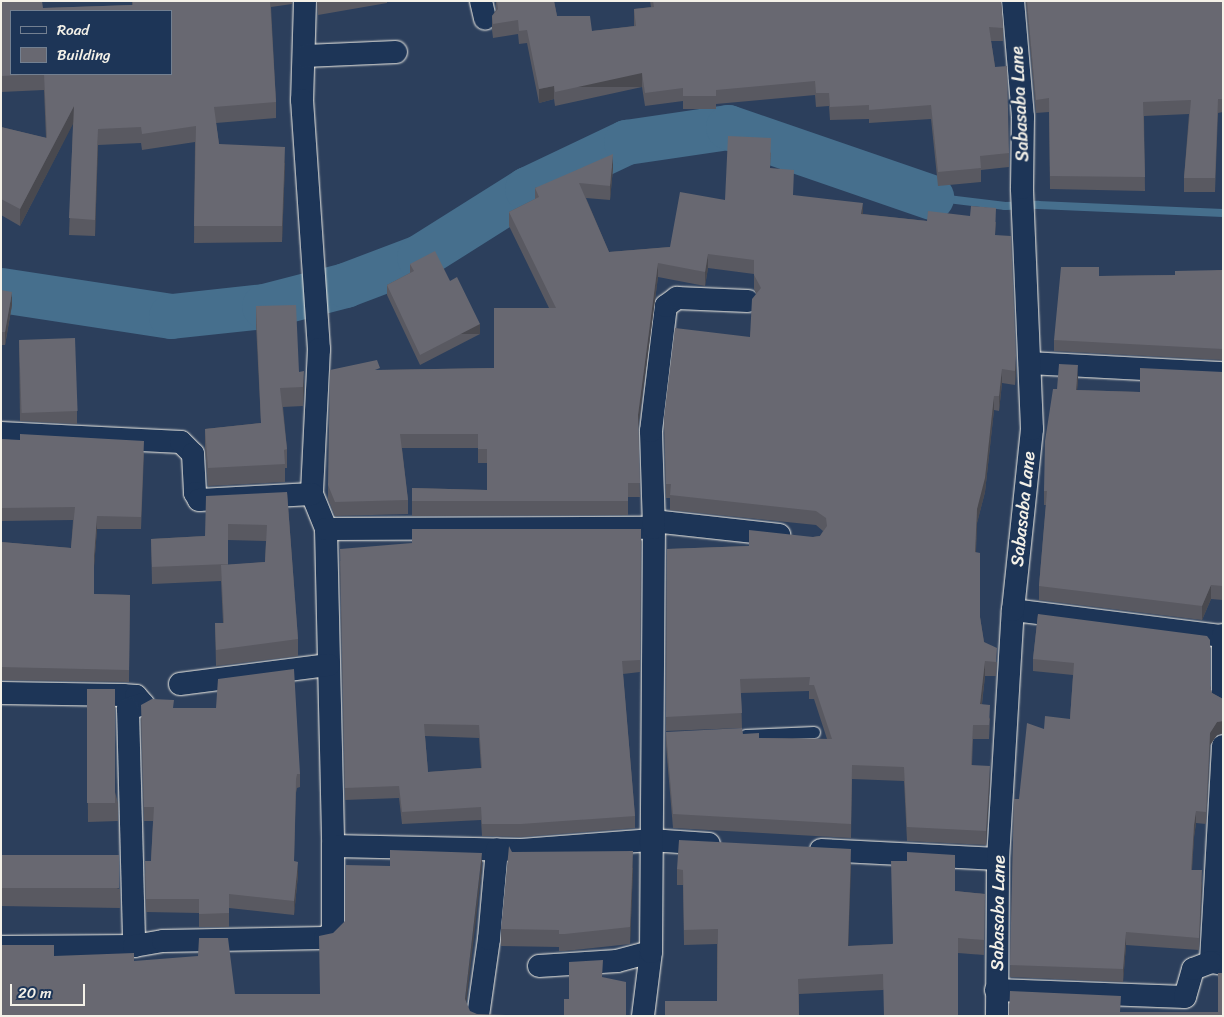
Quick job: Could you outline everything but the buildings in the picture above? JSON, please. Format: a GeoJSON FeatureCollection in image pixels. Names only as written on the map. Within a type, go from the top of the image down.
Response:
{"type":"FeatureCollection","features":[{"type":"Feature","properties":{"kind":"street"},"geometry":{"type":"LineString","coordinates":[[1,946],[134,946],[163,941],[325,938],[332,931],[333,846],[326,529],[312,494],[319,349],[302,100],[305,56],[305,1]]}},
{"type":"Feature","properties":{"kind":"street","name":"Sabasaba Lane"},"geometry":{"type":"LineString","coordinates":[[997,1016],[998,860],[1013,610],[1032,429],[1022,188],[1023,117],[1014,1]]}},
{"type":"Feature","properties":{"kind":"street"},"geometry":{"type":"LineString","coordinates":[[305,56],[396,52]]}},
{"type":"Feature","properties":{"kind":"street"},"geometry":{"type":"LineString","coordinates":[[643,1016],[651,952],[650,840],[658,738],[651,432],[666,306],[677,298],[748,301]]}},
{"type":"Feature","properties":{"kind":"street"},"geometry":{"type":"LineString","coordinates":[[1030,363],[1223,372]]}},
{"type":"Feature","properties":{"kind":"street"},"geometry":{"type":"LineString","coordinates":[[1,433],[181,442],[193,454],[195,494],[198,500],[312,494]]}},
{"type":"Feature","properties":{"kind":"street"},"geometry":{"type":"LineString","coordinates":[[326,529],[654,525],[805,538]]}},
{"type":"Feature","properties":{"kind":"street"},"geometry":{"type":"LineString","coordinates":[[1013,610],[1223,636],[1223,698]]}},
{"type":"Feature","properties":{"kind":"street"},"geometry":{"type":"LineString","coordinates":[[180,684],[329,665]]}},
{"type":"Feature","properties":{"kind":"street"},"geometry":{"type":"LineString","coordinates":[[1,693],[123,694],[136,696],[143,704],[128,709],[134,946]]}},
{"type":"Feature","properties":{"kind":"street"},"geometry":{"type":"LineString","coordinates":[[996,990],[1185,997],[1194,969],[1217,963],[1223,746]]}},
{"type":"Feature","properties":{"kind":"street"},"geometry":{"type":"LineString","coordinates":[[333,846],[497,849],[650,840],[728,846]]}},
{"type":"Feature","properties":{"kind":"street"},"geometry":{"type":"LineString","coordinates":[[478,1016],[489,939],[497,849]]}},
{"type":"Feature","properties":{"kind":"street"},"geometry":{"type":"LineString","coordinates":[[796,849],[998,860]]}},
{"type":"Feature","properties":{"kind":"street"},"geometry":{"type":"LineString","coordinates":[[539,966],[617,961],[651,952]]}},
{"type":"Feature","properties":{"kind":"lane"},"geometry":{"type":"LineString","coordinates":[[729,735],[814,732]]}},
{"type":"Feature","properties":{"kind":"waterway"},"geometry":{"type":"LineString","coordinates":[[1,290],[171,316],[264,306],[345,285],[419,257],[527,189],[626,142],[728,127],[931,197]]}},
{"type":"Feature","properties":{"kind":"waterway"},"geometry":{"type":"LineString","coordinates":[[931,197],[1005,206],[1038,205],[1223,213]]}}]}
